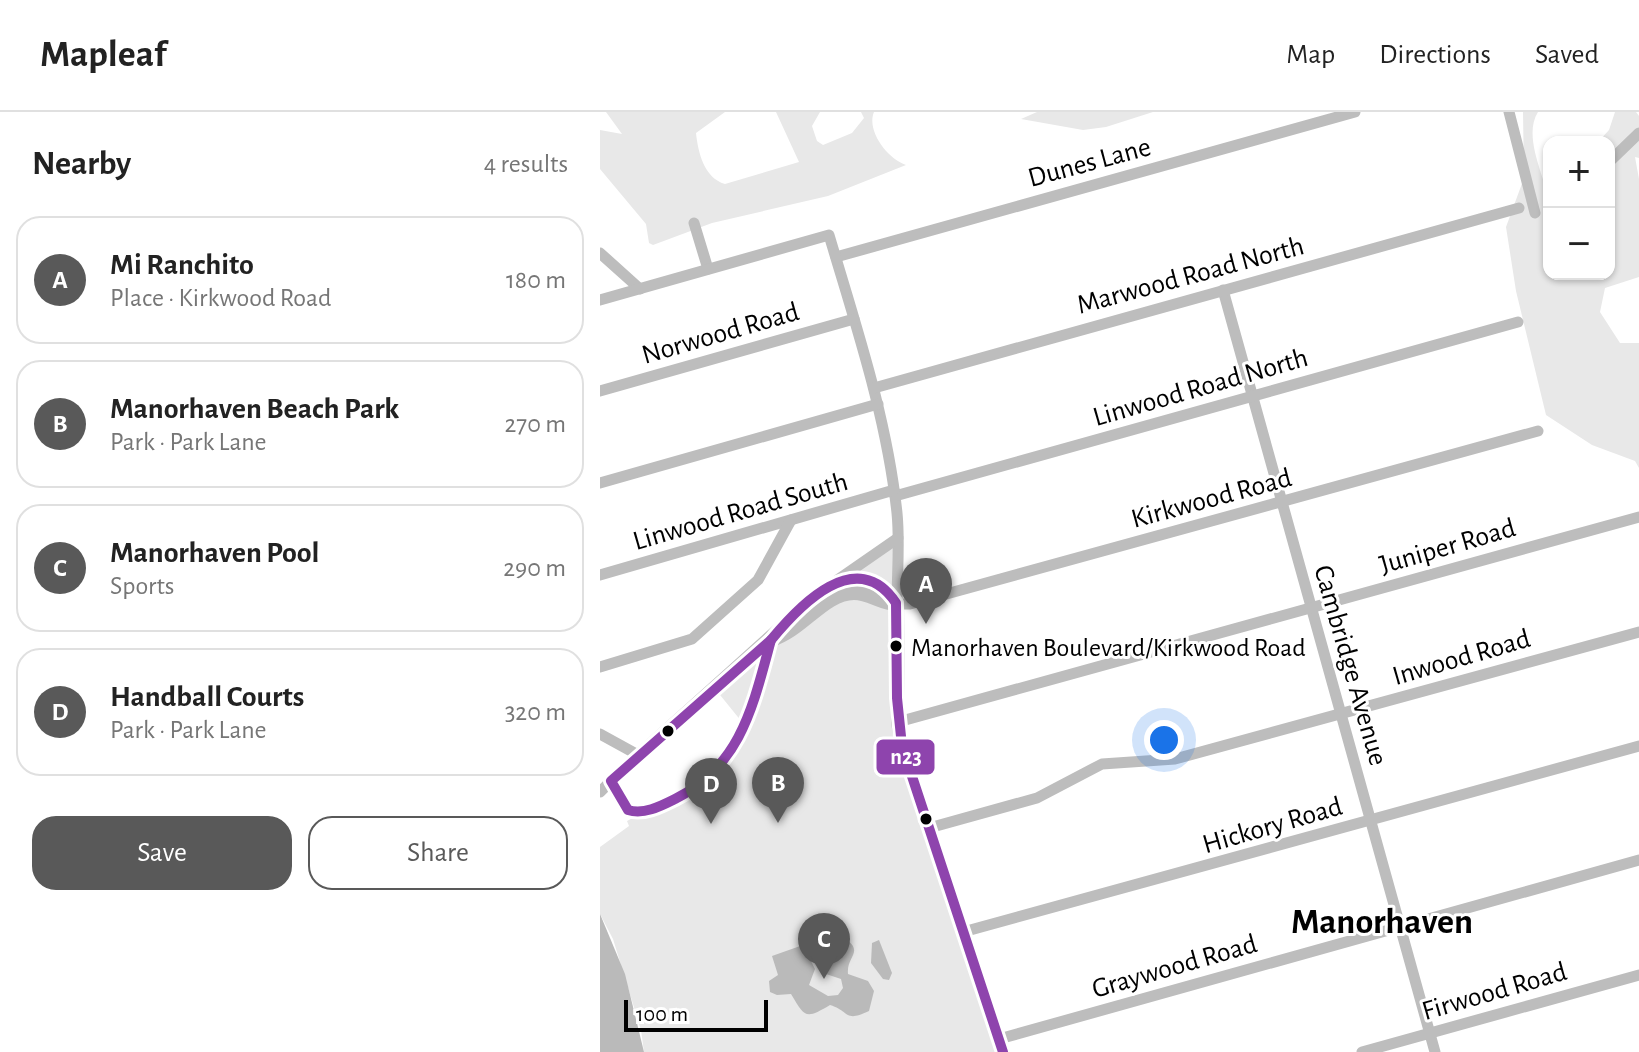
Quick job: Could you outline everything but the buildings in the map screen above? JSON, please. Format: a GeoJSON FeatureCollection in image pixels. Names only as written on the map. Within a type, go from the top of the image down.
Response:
{"type":"FeatureCollection","features":[{"type":"Feature","properties":{"kind":"street","name":"Dunes Lane"},"geometry":{"type":"LineString","coordinates":[[836,257],[1355,112]]}},
{"type":"Feature","properties":{"kind":"street"},"geometry":{"type":"LineString","coordinates":[[1509,112],[1535,213]]}},
{"type":"Feature","properties":{"kind":"street"},"geometry":{"type":"LineString","coordinates":[[1615,156],[1639,133]]}},
{"type":"Feature","properties":{"kind":"street","name":"Marwood Road North"},"geometry":{"type":"LineString","coordinates":[[874,388],[1519,208]]}},
{"type":"Feature","properties":{"kind":"street"},"geometry":{"type":"LineString","coordinates":[[694,223],[708,269]]}},
{"type":"Feature","properties":{"kind":"street"},"geometry":{"type":"LineString","coordinates":[[600,300],[829,235],[874,388],[894,493],[898,538],[898,722],[929,828],[1001,1046]]}},
{"type":"Feature","properties":{"kind":"street"},"geometry":{"type":"LineString","coordinates":[[600,253],[640,289]]}},
{"type":"Feature","properties":{"kind":"street","name":"Cambridge Avenue"},"geometry":{"type":"LineString","coordinates":[[1223,290],[1435,1052]]}},
{"type":"Feature","properties":{"kind":"street","name":"Norwood Road"},"geometry":{"type":"LineString","coordinates":[[600,391],[854,319]]}},
{"type":"Feature","properties":{"kind":"street","name":"Linwood Road North"},"geometry":{"type":"LineString","coordinates":[[894,493],[1518,322]]}},
{"type":"Feature","properties":{"kind":"street"},"geometry":{"type":"LineString","coordinates":[[600,483],[878,404]]}},
{"type":"Feature","properties":{"kind":"street","name":"Kirkwood Road"},"geometry":{"type":"LineString","coordinates":[[897,604],[910,604],[1538,431]]}},
{"type":"Feature","properties":{"kind":"street","name":"Linwood Road South"},"geometry":{"type":"LineString","coordinates":[[600,575],[894,493]]}},
{"type":"Feature","properties":{"kind":"street","name":"Juniper Road"},"geometry":{"type":"LineString","coordinates":[[898,722],[1639,517]]}},
{"type":"Feature","properties":{"kind":"street"},"geometry":{"type":"LineString","coordinates":[[600,667],[692,639],[758,580],[791,520]]}},
{"type":"Feature","properties":{"kind":"street"},"geometry":{"type":"LineString","coordinates":[[771,640],[746,727],[738,744],[714,770],[684,794],[641,813],[628,810],[606,786],[771,640],[789,618],[824,589],[898,538]]}},
{"type":"Feature","properties":{"kind":"street"},"geometry":{"type":"LineString","coordinates":[[824,589],[861,579],[884,589],[897,604]]}},
{"type":"Feature","properties":{"kind":"street"},"geometry":{"type":"LineString","coordinates":[[771,640],[792,633],[841,594],[857,593],[883,604],[897,604]]}},
{"type":"Feature","properties":{"kind":"street","name":"Inwood Road"},"geometry":{"type":"LineString","coordinates":[[929,828],[1030,801],[1102,764],[1120,760],[1175,759],[1639,632]]}},
{"type":"Feature","properties":{"kind":"street"},"geometry":{"type":"LineString","coordinates":[[600,734],[640,756]]}},
{"type":"Feature","properties":{"kind":"street","name":"Hickory Road"},"geometry":{"type":"LineString","coordinates":[[963,932],[1639,746]]}},
{"type":"Feature","properties":{"kind":"street","name":"Graywood Road"},"geometry":{"type":"LineString","coordinates":[[1001,1046],[1639,860]]}},
{"type":"Feature","properties":{"kind":"street","name":"Firwood Road"},"geometry":{"type":"LineString","coordinates":[[1362,1052],[1639,975]]}},
{"type":"Feature","properties":{"kind":"shaded area"},"geometry":{"type":"Polygon","coordinates":[[[606,112],[725,112],[696,133],[707,170],[725,184],[799,162],[776,112],[820,112],[812,126],[817,141],[823,145],[852,133],[864,118],[861,112],[874,112],[873,127],[880,143],[892,157],[906,165],[828,196],[712,223],[653,245],[649,243],[646,224],[600,169],[600,130],[622,134],[606,112]]]}},
{"type":"Feature","properties":{"kind":"shaded area"},"geometry":{"type":"Polygon","coordinates":[[[1037,112],[1153,112],[1106,127],[1083,130],[1021,119],[1037,112]]]}},
{"type":"Feature","properties":{"kind":"shaded area"},"geometry":{"type":"Polygon","coordinates":[[[1523,112],[1538,112],[1533,133],[1543,180],[1543,280],[1615,280],[1615,136],[1604,136],[1615,112],[1636,112],[1639,116],[1639,158],[1635,157],[1639,179],[1639,277],[1605,288],[1600,312],[1620,343],[1639,343],[1639,468],[1635,461],[1592,445],[1546,415],[1516,291],[1506,227],[1524,178],[1523,112]]]}},
{"type":"Feature","properties":{"kind":"shaded area"},"geometry":{"type":"Polygon","coordinates":[[[898,538],[898,722],[1003,1052],[644,1052],[641,1030],[613,939],[600,914],[600,847],[629,826],[627,821],[698,783],[746,727],[716,690],[754,656],[763,664],[771,640],[898,538]]]}},
{"type":"Feature","properties":{"kind":"shaded area"},"geometry":{"type":"Polygon","coordinates":[[[600,914],[625,974],[644,1052],[600,1052],[600,914]]]}},
{"type":"Feature","properties":{"kind":"shaded area"},"geometry":{"type":"Polygon","coordinates":[[[839,935],[848,940],[854,949],[848,974],[868,981],[874,991],[869,1011],[851,1016],[830,1005],[806,1014],[791,994],[770,992],[769,981],[778,975],[772,956],[803,945],[815,969],[809,985],[828,996],[838,995],[843,988],[841,979],[823,973],[820,962],[824,945],[839,935]]]}},
{"type":"Feature","properties":{"kind":"shaded area"},"geometry":{"type":"Polygon","coordinates":[[[879,940],[892,973],[889,980],[883,979],[871,963],[872,943],[879,940]]]}},
{"type":"Feature","properties":{"kind":"transit line","name":"n23"},"geometry":{"type":"LineString","coordinates":[[771,640],[813,598],[847,580],[864,579],[881,586],[896,603],[897,698],[902,746],[1003,1052]]}},
{"type":"Feature","properties":{"kind":"transit line","name":"n23"},"geometry":{"type":"LineString","coordinates":[[771,640],[758,688],[741,732],[715,770],[675,799],[646,811],[628,810],[611,781],[771,640]]}},
{"type":"Feature","properties":{"kind":"place","name":"Mi Ranchito"},"geometry":{"type":"Point","coordinates":[926,624]}},
{"type":"Feature","properties":{"kind":"place","name":"Manorhaven Boulevard/Kirkwood Road"},"geometry":{"type":"Point","coordinates":[896,646]}},
{"type":"Feature","properties":{"kind":"place","name":"Manorhaven Beach Park"},"geometry":{"type":"Point","coordinates":[778,823]}},
{"type":"Feature","properties":{"kind":"place","name":"Handball Courts"},"geometry":{"type":"Point","coordinates":[711,824]}},
{"type":"Feature","properties":{"kind":"place","name":"Manorhaven Pool"},"geometry":{"type":"Point","coordinates":[824,979]}},
{"type":"Feature","properties":{"kind":"district","name":"Manorhaven"},"geometry":{"type":"Point","coordinates":[1382,920]}}]}
